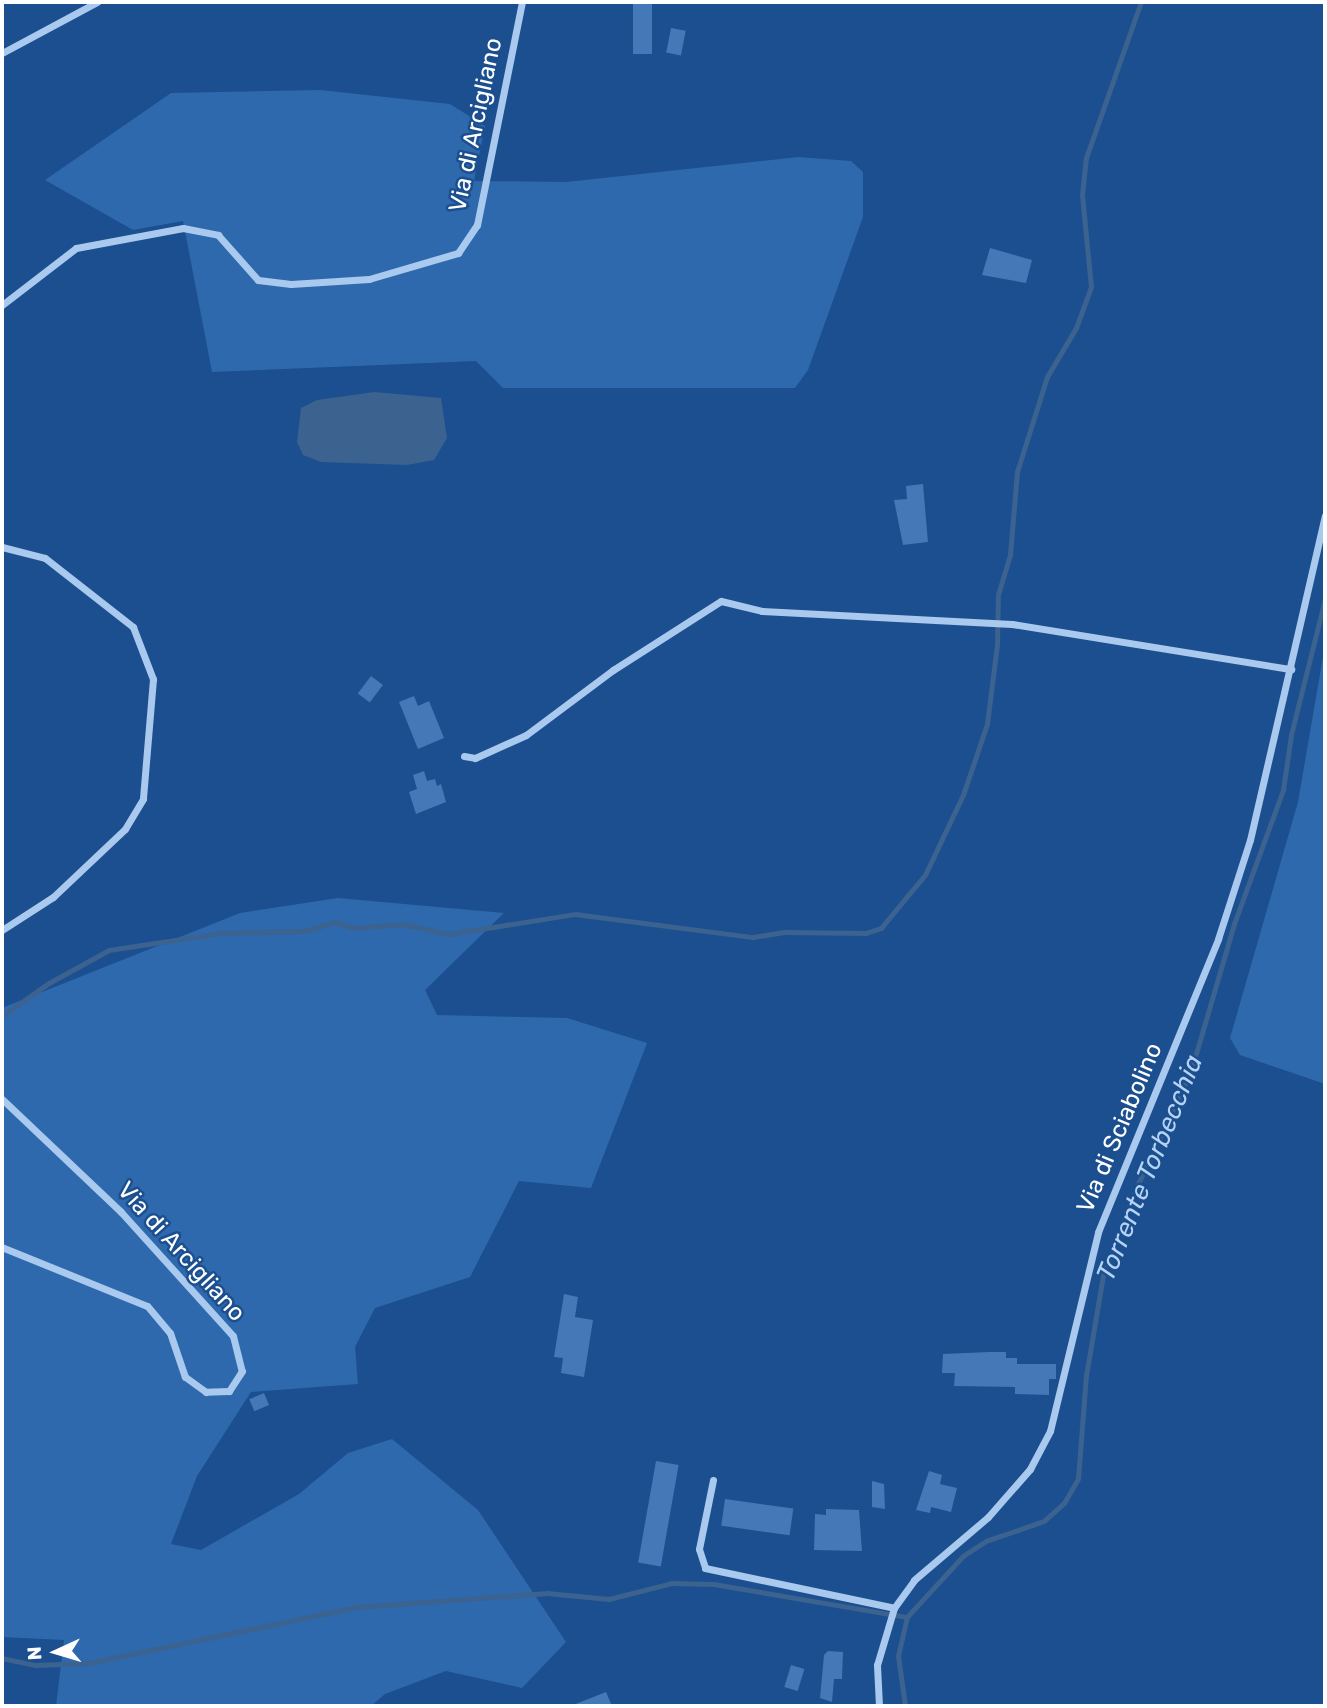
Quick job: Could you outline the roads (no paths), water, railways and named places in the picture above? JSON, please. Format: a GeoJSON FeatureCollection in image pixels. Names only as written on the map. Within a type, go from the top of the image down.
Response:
{"type":"FeatureCollection","features":[{"type":"Feature","properties":{"kind":"street"},"geometry":{"type":"LineString","coordinates":[[2,53],[97,2]]}},
{"type":"Feature","properties":{"kind":"street","name":"Via di Arcigliano"},"geometry":{"type":"LineString","coordinates":[[2,305],[76,248],[183,228],[218,235],[258,280],[291,284],[369,279],[458,253],[477,225],[522,2]]}},
{"type":"Feature","properties":{"kind":"street","name":"Via di Sciabolino"},"geometry":{"type":"LineString","coordinates":[[880,1706],[877,1665],[894,1608],[914,1580],[988,1517],[1030,1469],[1050,1431],[1098,1232],[1218,939],[1250,840],[1325,516]]}},
{"type":"Feature","properties":{"kind":"street"},"geometry":{"type":"LineString","coordinates":[[2,547],[46,558],[133,627],[153,679],[143,799],[125,829],[53,897],[2,930]]}},
{"type":"Feature","properties":{"kind":"street"},"geometry":{"type":"LineString","coordinates":[[464,756],[475,758],[526,735],[613,670],[721,601],[762,611],[1012,624],[1291,668]]}},
{"type":"Feature","properties":{"kind":"street","name":"Via di Arcigliano"},"geometry":{"type":"LineString","coordinates":[[2,1099],[121,1212],[233,1336],[242,1371],[229,1391],[206,1392],[185,1377],[170,1333],[147,1306],[2,1247]]}},
{"type":"Feature","properties":{"kind":"street"},"geometry":{"type":"LineString","coordinates":[[713,1480],[698,1556],[705,1567],[894,1608]]}},
{"type":"Feature","properties":{"kind":"waterway"},"geometry":{"type":"LineString","coordinates":[[2,1016],[49,983],[109,950],[222,933],[305,931],[335,922],[355,928],[402,924],[449,934],[575,914],[753,937],[786,932],[866,933],[881,928],[925,875],[963,795],[987,724],[997,645],[998,595],[1010,555],[1017,472],[1047,377],[1076,328],[1091,287],[1082,195],[1086,158],[1141,2]]}},
{"type":"Feature","properties":{"kind":"waterway","name":"Torrente Torbecchia"},"geometry":{"type":"LineString","coordinates":[[905,1706],[898,1656],[907,1617],[963,1556],[986,1541],[1044,1521],[1064,1503],[1078,1479],[1086,1376],[1103,1275],[1137,1186],[1191,1071],[1234,924],[1283,790],[1291,735],[1325,599]]}},
{"type":"Feature","properties":{"kind":"waterway"},"geometry":{"type":"LineString","coordinates":[[2,1658],[36,1665],[89,1663],[358,1607],[547,1593],[609,1599],[672,1583],[714,1584],[907,1617]]}}]}
